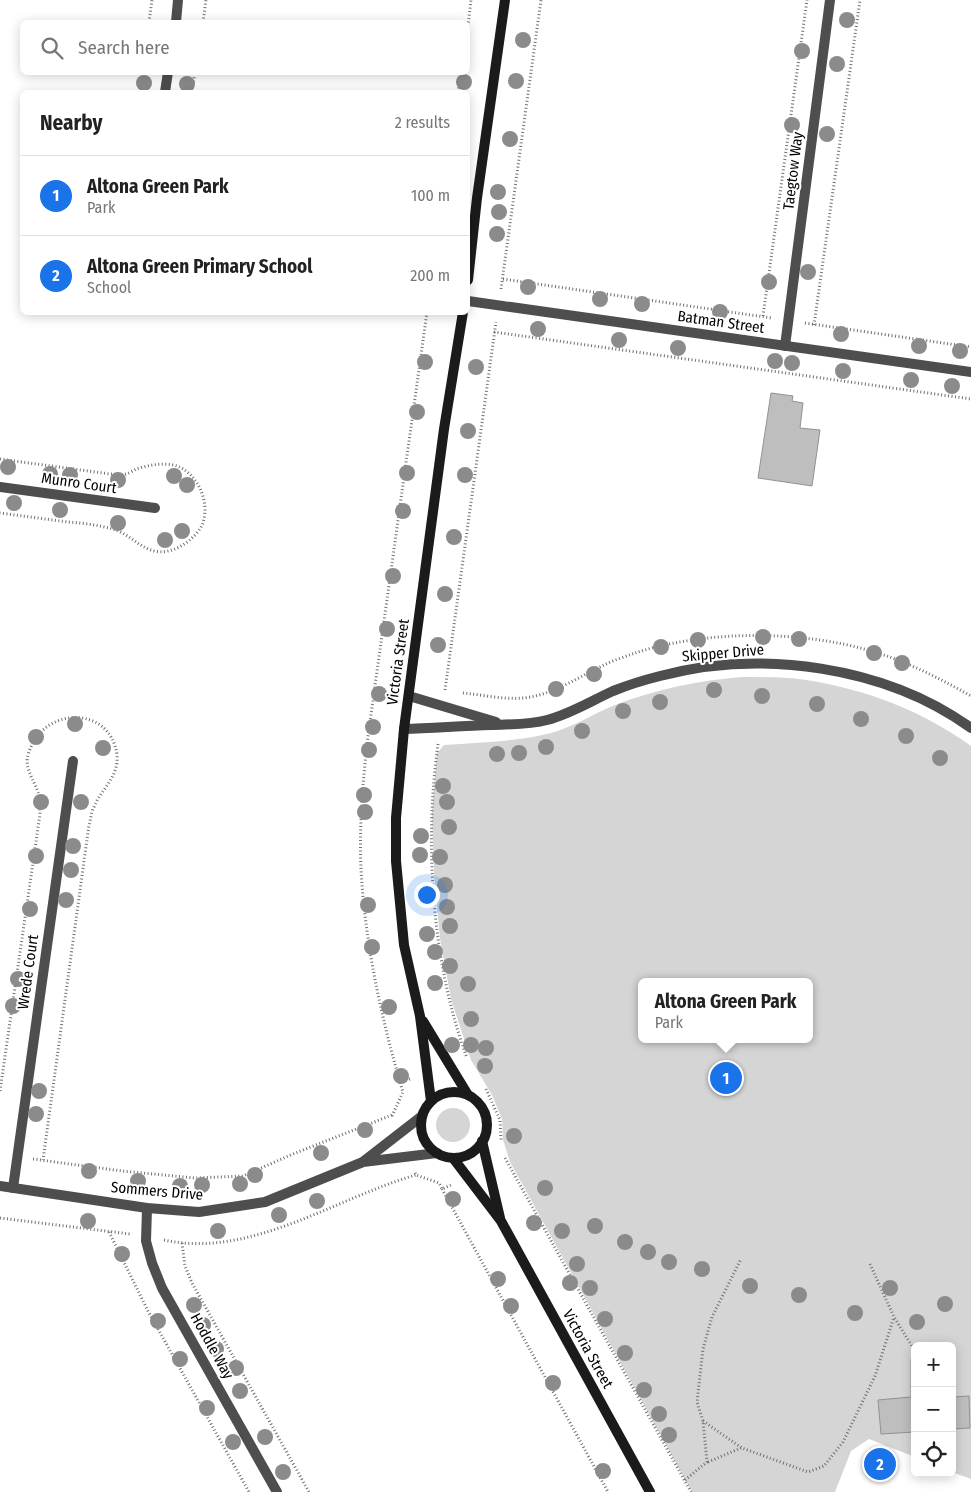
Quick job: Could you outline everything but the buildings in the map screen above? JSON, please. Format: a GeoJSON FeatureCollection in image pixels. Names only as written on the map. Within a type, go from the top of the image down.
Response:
{"type":"FeatureCollection","features":[{"type":"Feature","properties":{"kind":"street"},"geometry":{"type":"LineString","coordinates":[[176,20],[178,0]]}},
{"type":"Feature","properties":{"kind":"street"},"geometry":{"type":"LineString","coordinates":[[470,262],[478,189],[505,0]]}},
{"type":"Feature","properties":{"kind":"street","name":"Taegtow Way"},"geometry":{"type":"LineString","coordinates":[[785,346],[830,0]]}},
{"type":"Feature","properties":{"kind":"street"},"geometry":{"type":"LineString","coordinates":[[165,90],[168,75]]}},
{"type":"Feature","properties":{"kind":"street","name":"Batman Street"},"geometry":{"type":"LineString","coordinates":[[470,301],[971,372]]}},
{"type":"Feature","properties":{"kind":"street","name":"Victoria Street"},"geometry":{"type":"LineString","coordinates":[[431,1101],[420,1016],[404,945],[396,861],[396,818],[404,729],[444,429],[463,315]]}},
{"type":"Feature","properties":{"kind":"street","name":"Munro Court"},"geometry":{"type":"LineString","coordinates":[[0,487],[155,508]]}},
{"type":"Feature","properties":{"kind":"street","name":"Skipper Drive"},"geometry":{"type":"LineString","coordinates":[[404,729],[526,724],[549,720],[614,691],[660,676],[701,668],[739,664],[806,667],[843,673],[877,682],[909,694],[940,709],[971,728]]}},
{"type":"Feature","properties":{"kind":"street","name":"Skipper Drive"},"geometry":{"type":"LineString","coordinates":[[409,696],[504,725]]}},
{"type":"Feature","properties":{"kind":"street","name":"Wrede Court"},"geometry":{"type":"LineString","coordinates":[[13,1188],[73,761]]}},
{"type":"Feature","properties":{"kind":"street","name":"Victoria Street"},"geometry":{"type":"LineString","coordinates":[[420,1016],[468,1095]]}},
{"type":"Feature","properties":{"kind":"street"},"geometry":{"type":"LineString","coordinates":[[449,1092],[468,1095],[475,1100],[485,1115],[487,1124],[482,1141],[470,1154],[453,1158],[437,1154],[429,1146],[423,1137],[421,1127],[422,1116],[431,1101],[449,1092]]}},
{"type":"Feature","properties":{"kind":"street","name":"Sommers Drive"},"geometry":{"type":"LineString","coordinates":[[0,1186],[147,1208],[199,1212],[265,1202],[363,1162],[422,1116]]}},
{"type":"Feature","properties":{"kind":"street","name":"Victoria Street"},"geometry":{"type":"LineString","coordinates":[[482,1141],[501,1221]]}},
{"type":"Feature","properties":{"kind":"street","name":"Sommers Drive"},"geometry":{"type":"LineString","coordinates":[[363,1162],[437,1154]]}},
{"type":"Feature","properties":{"kind":"street","name":"Victoria Street"},"geometry":{"type":"LineString","coordinates":[[453,1158],[501,1221],[650,1492]]}},
{"type":"Feature","properties":{"kind":"street","name":"Hoddle Way"},"geometry":{"type":"LineString","coordinates":[[147,1208],[146,1241],[162,1288],[277,1492]]}},
{"type":"Feature","properties":{"kind":"path"},"geometry":{"type":"LineString","coordinates":[[149,20],[152,0]]}},
{"type":"Feature","properties":{"kind":"path"},"geometry":{"type":"LineString","coordinates":[[202,20],[206,0]]}},
{"type":"Feature","properties":{"kind":"path"},"geometry":{"type":"LineString","coordinates":[[469,20],[471,0]]}},
{"type":"Feature","properties":{"kind":"path"},"geometry":{"type":"LineString","coordinates":[[443,706],[541,0]]}},
{"type":"Feature","properties":{"kind":"path"},"geometry":{"type":"LineString","coordinates":[[763,316],[807,0]]}},
{"type":"Feature","properties":{"kind":"path"},"geometry":{"type":"LineString","coordinates":[[814,324],[860,0]]}},
{"type":"Feature","properties":{"kind":"path"},"geometry":{"type":"LineString","coordinates":[[140,90],[142,75]]}},
{"type":"Feature","properties":{"kind":"path"},"geometry":{"type":"LineString","coordinates":[[192,90],[195,75]]}},
{"type":"Feature","properties":{"kind":"path"},"geometry":{"type":"LineString","coordinates":[[458,90],[461,75]]}},
{"type":"Feature","properties":{"kind":"path"},"geometry":{"type":"LineString","coordinates":[[503,279],[971,347]]}},
{"type":"Feature","properties":{"kind":"path"},"geometry":{"type":"LineString","coordinates":[[494,332],[971,399]]}},
{"type":"Feature","properties":{"kind":"path"},"geometry":{"type":"LineString","coordinates":[[440,727],[432,811],[432,865],[441,956],[448,997],[459,1036],[469,1061]]}},
{"type":"Feature","properties":{"kind":"path"},"geometry":{"type":"LineString","coordinates":[[482,1082],[500,1120],[501,1140],[505,1158],[692,1492]]}},
{"type":"Feature","properties":{"kind":"path"},"geometry":{"type":"LineString","coordinates":[[17,1157],[122,1171],[195,1178],[243,1176],[292,1154],[392,1115]]}},
{"type":"Feature","properties":{"kind":"path"},"geometry":{"type":"LineString","coordinates":[[442,1189],[608,1492]]}},
{"type":"Feature","properties":{"kind":"path"},"geometry":{"type":"LineString","coordinates":[[109,1232],[148,1311],[249,1492]]}},
{"type":"Feature","properties":{"kind":"path"},"geometry":{"type":"LineString","coordinates":[[182,1243],[185,1266],[192,1283],[309,1492]]}},
{"type":"Feature","properties":{"kind":"path"},"geometry":{"type":"LineString","coordinates":[[707,1462],[703,1422],[697,1402],[703,1349],[712,1317],[740,1259]]}},
{"type":"Feature","properties":{"kind":"path"},"geometry":{"type":"LineString","coordinates":[[870,1264],[894,1317],[911,1345]]}},
{"type":"Feature","properties":{"kind":"path"},"geometry":{"type":"LineString","coordinates":[[703,1422],[742,1448],[808,1472],[824,1466],[843,1442],[875,1376],[894,1317]]}},
{"type":"Feature","properties":{"kind":"path"},"geometry":{"type":"LineString","coordinates":[[685,1480],[707,1462],[742,1448]]}},
{"type":"Feature","properties":{"kind":"shaded area"},"geometry":{"type":"Polygon","coordinates":[[[741,677],[790,678],[828,684],[893,703],[953,733],[971,746],[971,1479],[956,1473],[956,1342],[911,1342],[911,1455],[869,1439],[851,1451],[835,1492],[692,1492],[510,1162],[503,1140],[502,1119],[492,1095],[471,1060],[451,999],[440,938],[434,874],[432,813],[437,753],[444,745],[512,740],[551,733],[615,705],[677,686],[741,677]]]}},
{"type":"Feature","properties":{"kind":"shaded area"},"geometry":{"type":"Polygon","coordinates":[[[453,1108],[460,1109],[465,1113],[469,1118],[469,1132],[465,1137],[460,1141],[453,1142],[446,1141],[441,1137],[437,1132],[436,1125],[437,1118],[441,1113],[446,1109],[453,1108]]]}},
{"type":"Feature","properties":{"kind":"place","name":"Altona Green Park"},"geometry":{"type":"Point","coordinates":[726,1078]}},
{"type":"Feature","properties":{"kind":"place","name":"Altona Green Primary School"},"geometry":{"type":"Point","coordinates":[880,1464]}}]}
